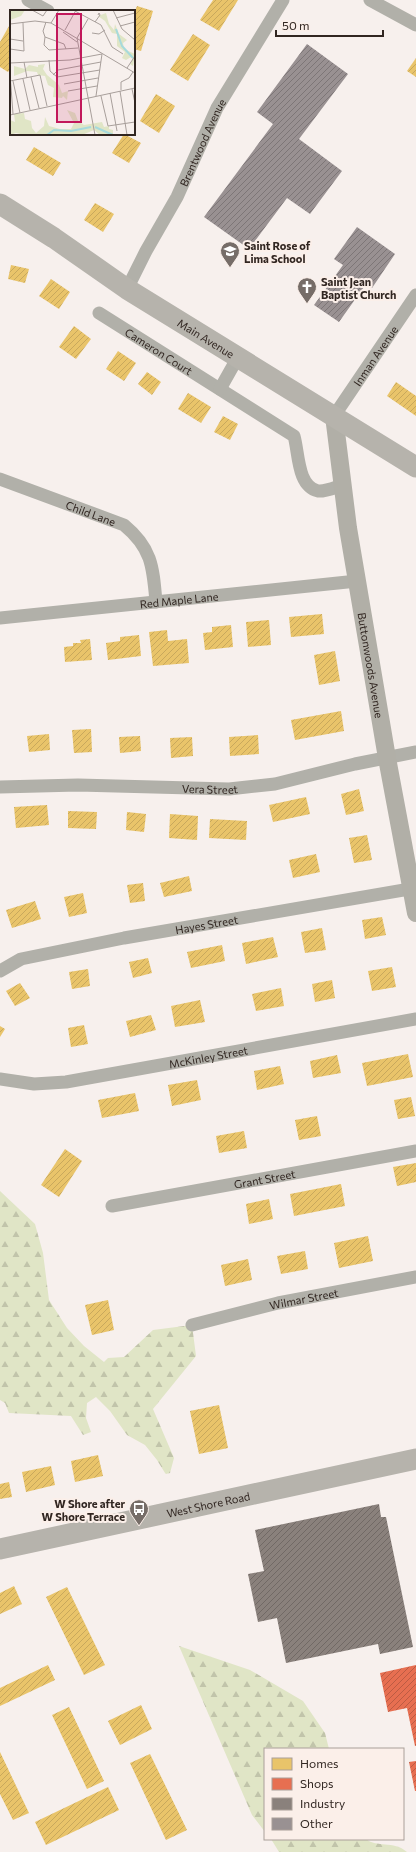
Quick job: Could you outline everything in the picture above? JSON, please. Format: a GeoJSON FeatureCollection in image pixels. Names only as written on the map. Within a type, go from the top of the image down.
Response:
{"type":"FeatureCollection","features":[{"type":"Feature","properties":{"kind":"main road","name":"Main Avenue"},"geometry":{"type":"LineString","coordinates":[[0,204],[54,238],[127,289],[416,467]]}},
{"type":"Feature","properties":{"kind":"main road","name":"West Shore Road"},"geometry":{"type":"LineString","coordinates":[[0,1549],[416,1459]]}},
{"type":"Feature","properties":{"kind":"street"},"geometry":{"type":"LineString","coordinates":[[28,0],[46,10]]}},
{"type":"Feature","properties":{"kind":"street","name":"Brentwood Avenue"},"geometry":{"type":"LineString","coordinates":[[127,289],[146,251],[177,197],[217,108],[283,0]]}},
{"type":"Feature","properties":{"kind":"street"},"geometry":{"type":"LineString","coordinates":[[370,0],[415,22]]}},
{"type":"Feature","properties":{"kind":"street","name":"Inman Avenue"},"geometry":{"type":"LineString","coordinates":[[334,416],[416,295]]}},
{"type":"Feature","properties":{"kind":"street","name":"Cameron Court"},"geometry":{"type":"LineString","coordinates":[[99,313],[294,436],[304,482],[311,488],[319,491],[343,485]]}},
{"type":"Feature","properties":{"kind":"street"},"geometry":{"type":"LineString","coordinates":[[220,389],[238,357]]}},
{"type":"Feature","properties":{"kind":"street","name":"Buttonwoods Avenue"},"geometry":{"type":"LineString","coordinates":[[334,416],[348,528],[387,758],[414,888],[416,914]]}},
{"type":"Feature","properties":{"kind":"street","name":"Child Lane"},"geometry":{"type":"LineString","coordinates":[[0,479],[124,525],[144,546],[150,557],[156,602]]}},
{"type":"Feature","properties":{"kind":"street","name":"Red Maple Lane"},"geometry":{"type":"LineString","coordinates":[[0,618],[358,581]]}},
{"type":"Feature","properties":{"kind":"street","name":"Vera Street"},"geometry":{"type":"LineString","coordinates":[[0,787],[78,785],[229,789],[275,784],[416,752]]}},
{"type":"Feature","properties":{"kind":"street","name":"Hayes Street"},"geometry":{"type":"LineString","coordinates":[[0,971],[21,959],[132,937],[414,888]]}},
{"type":"Feature","properties":{"kind":"street","name":"McKinley Street"},"geometry":{"type":"LineString","coordinates":[[0,1079],[34,1084],[66,1082],[416,1019]]}},
{"type":"Feature","properties":{"kind":"street","name":"Grant Street"},"geometry":{"type":"LineString","coordinates":[[112,1206],[416,1151]]}},
{"type":"Feature","properties":{"kind":"street","name":"Wilmar Street"},"geometry":{"type":"LineString","coordinates":[[192,1325],[278,1303],[416,1277]]}},
{"type":"Feature","properties":{"kind":"green space"},"geometry":{"type":"Polygon","coordinates":[[[0,1191],[35,1224],[43,1253],[49,1300],[67,1328],[84,1346],[104,1362],[108,1358],[124,1357],[153,1330],[192,1325],[196,1356],[153,1409],[174,1458],[170,1473],[165,1473],[145,1445],[127,1435],[110,1411],[96,1397],[87,1403],[86,1418],[91,1432],[83,1435],[71,1416],[9,1413],[5,1403],[0,1400],[0,1191]]]}},
{"type":"Feature","properties":{"kind":"green space"},"geometry":{"type":"Polygon","coordinates":[[[179,1646],[250,1670],[303,1701],[325,1733],[329,1748],[264,1748],[264,1831],[252,1815],[179,1646]]]}},
{"type":"Feature","properties":{"kind":"green space"},"geometry":{"type":"Polygon","coordinates":[[[272,1840],[367,1840],[370,1842],[396,1846],[407,1852],[279,1852],[272,1840]]]}},
{"type":"Feature","properties":{"kind":"building: Homes"},"geometry":{"type":"Polygon","coordinates":[[[213,0],[238,0],[219,31],[200,20],[213,0]]]}},
{"type":"Feature","properties":{"kind":"building: Homes"},"geometry":{"type":"Polygon","coordinates":[[[137,6],[153,11],[141,51],[135,49],[135,11],[137,6]]]}},
{"type":"Feature","properties":{"kind":"building: Homes"},"geometry":{"type":"Polygon","coordinates":[[[10,26],[10,69],[8,72],[0,67],[0,42],[10,26]]]}},
{"type":"Feature","properties":{"kind":"building: Homes"},"geometry":{"type":"Polygon","coordinates":[[[193,34],[210,45],[188,81],[170,70],[193,34]]]}},
{"type":"Feature","properties":{"kind":"building: Homes"},"geometry":{"type":"Polygon","coordinates":[[[416,58],[416,77],[407,71],[416,58]]]}},
{"type":"Feature","properties":{"kind":"building: Homes"},"geometry":{"type":"Polygon","coordinates":[[[156,94],[175,106],[159,133],[140,121],[156,94]]]}},
{"type":"Feature","properties":{"kind":"building: Homes"},"geometry":{"type":"Polygon","coordinates":[[[123,135],[141,143],[129,163],[112,153],[123,135]]]}},
{"type":"Feature","properties":{"kind":"building: Homes"},"geometry":{"type":"Polygon","coordinates":[[[34,147],[61,163],[53,176],[26,160],[34,147]]]}},
{"type":"Feature","properties":{"kind":"building: Homes"},"geometry":{"type":"Polygon","coordinates":[[[95,203],[114,214],[103,232],[84,220],[95,203]]]}},
{"type":"Feature","properties":{"kind":"building: Homes"},"geometry":{"type":"Polygon","coordinates":[[[11,265],[29,269],[25,283],[8,279],[11,265]]]}},
{"type":"Feature","properties":{"kind":"building: Homes"},"geometry":{"type":"Polygon","coordinates":[[[51,279],[70,292],[59,309],[39,296],[51,279]]]}},
{"type":"Feature","properties":{"kind":"building: Homes"},"geometry":{"type":"Polygon","coordinates":[[[74,326],[91,339],[76,359],[59,347],[74,326]]]}},
{"type":"Feature","properties":{"kind":"building: Homes"},"geometry":{"type":"Polygon","coordinates":[[[118,351],[136,363],[124,381],[106,369],[118,351]]]}},
{"type":"Feature","properties":{"kind":"building: Homes"},"geometry":{"type":"Polygon","coordinates":[[[147,372],[161,382],[152,395],[138,384],[147,372]]]}},
{"type":"Feature","properties":{"kind":"building: Homes"},"geometry":{"type":"Polygon","coordinates":[[[396,382],[416,396],[416,416],[387,396],[396,382]]]}},
{"type":"Feature","properties":{"kind":"building: Homes"},"geometry":{"type":"Polygon","coordinates":[[[188,393],[211,407],[201,423],[178,409],[188,393]]]}},
{"type":"Feature","properties":{"kind":"building: Homes"},"geometry":{"type":"Polygon","coordinates":[[[223,416],[238,424],[230,440],[214,432],[223,416]]]}},
{"type":"Feature","properties":{"kind":"building: Homes"},"geometry":{"type":"Polygon","coordinates":[[[322,614],[324,634],[291,637],[289,617],[322,614]]]}},
{"type":"Feature","properties":{"kind":"building: Homes"},"geometry":{"type":"Polygon","coordinates":[[[269,620],[271,645],[248,647],[246,622],[269,620]]]}},
{"type":"Feature","properties":{"kind":"building: Homes"},"geometry":{"type":"Polygon","coordinates":[[[231,625],[233,647],[205,650],[203,633],[212,632],[212,627],[231,625]]]}},
{"type":"Feature","properties":{"kind":"building: Homes"},"geometry":{"type":"Polygon","coordinates":[[[167,630],[168,641],[187,639],[189,663],[153,666],[149,632],[167,630]]]}},
{"type":"Feature","properties":{"kind":"building: Homes"},"geometry":{"type":"Polygon","coordinates":[[[139,635],[141,656],[108,660],[106,643],[120,641],[120,637],[139,635]]]}},
{"type":"Feature","properties":{"kind":"building: Homes"},"geometry":{"type":"Polygon","coordinates":[[[90,639],[92,660],[65,662],[64,647],[73,646],[73,643],[81,643],[80,640],[90,639]]]}},
{"type":"Feature","properties":{"kind":"building: Homes"},"geometry":{"type":"Polygon","coordinates":[[[335,651],[340,681],[319,685],[314,655],[335,651]]]}},
{"type":"Feature","properties":{"kind":"building: Homes"},"geometry":{"type":"Polygon","coordinates":[[[341,711],[344,731],[295,740],[291,720],[341,711]]]}},
{"type":"Feature","properties":{"kind":"building: Homes"},"geometry":{"type":"Polygon","coordinates":[[[91,729],[92,752],[74,753],[72,730],[91,729]]]}},
{"type":"Feature","properties":{"kind":"building: Homes"},"geometry":{"type":"Polygon","coordinates":[[[49,734],[50,750],[29,752],[27,736],[49,734]]]}},
{"type":"Feature","properties":{"kind":"building: Homes"},"geometry":{"type":"Polygon","coordinates":[[[258,735],[259,754],[230,756],[229,737],[258,735]]]}},
{"type":"Feature","properties":{"kind":"building: Homes"},"geometry":{"type":"Polygon","coordinates":[[[140,736],[141,751],[120,753],[119,737],[140,736]]]}},
{"type":"Feature","properties":{"kind":"building: Homes"},"geometry":{"type":"Polygon","coordinates":[[[192,737],[193,756],[171,758],[170,738],[192,737]]]}},
{"type":"Feature","properties":{"kind":"building: Homes"},"geometry":{"type":"Polygon","coordinates":[[[359,789],[364,811],[346,815],[341,794],[359,789]]]}},
{"type":"Feature","properties":{"kind":"building: Homes"},"geometry":{"type":"Polygon","coordinates":[[[306,797],[310,814],[273,822],[269,805],[306,797]]]}},
{"type":"Feature","properties":{"kind":"building: Homes"},"geometry":{"type":"Polygon","coordinates":[[[47,805],[49,825],[16,828],[14,807],[47,805]]]}},
{"type":"Feature","properties":{"kind":"building: Homes"},"geometry":{"type":"Polygon","coordinates":[[[68,811],[97,812],[96,829],[68,828],[68,811]]]}},
{"type":"Feature","properties":{"kind":"building: Homes"},"geometry":{"type":"Polygon","coordinates":[[[127,812],[146,814],[144,832],[126,830],[127,812]]]}},
{"type":"Feature","properties":{"kind":"building: Homes"},"geometry":{"type":"Polygon","coordinates":[[[170,814],[198,816],[197,840],[169,838],[170,814]]]}},
{"type":"Feature","properties":{"kind":"building: Homes"},"geometry":{"type":"Polygon","coordinates":[[[210,819],[247,821],[246,840],[209,838],[210,819]]]}},
{"type":"Feature","properties":{"kind":"building: Homes"},"geometry":{"type":"Polygon","coordinates":[[[367,835],[372,860],[354,863],[349,838],[367,835]]]}},
{"type":"Feature","properties":{"kind":"building: Homes"},"geometry":{"type":"Polygon","coordinates":[[[316,854],[320,872],[293,878],[289,860],[316,854]]]}},
{"type":"Feature","properties":{"kind":"building: Homes"},"geometry":{"type":"Polygon","coordinates":[[[189,876],[192,891],[164,897],[160,883],[189,876]]]}},
{"type":"Feature","properties":{"kind":"building: Homes"},"geometry":{"type":"Polygon","coordinates":[[[143,883],[145,901],[130,903],[127,885],[143,883]]]}},
{"type":"Feature","properties":{"kind":"building: Homes"},"geometry":{"type":"Polygon","coordinates":[[[83,893],[87,913],[69,917],[64,897],[83,893]]]}},
{"type":"Feature","properties":{"kind":"building: Homes"},"geometry":{"type":"Polygon","coordinates":[[[35,901],[41,919],[12,928],[6,910],[35,901]]]}},
{"type":"Feature","properties":{"kind":"building: Homes"},"geometry":{"type":"Polygon","coordinates":[[[382,917],[386,935],[365,939],[362,920],[382,917]]]}},
{"type":"Feature","properties":{"kind":"building: Homes"},"geometry":{"type":"Polygon","coordinates":[[[322,928],[326,950],[305,953],[301,932],[322,928]]]}},
{"type":"Feature","properties":{"kind":"building: Homes"},"geometry":{"type":"Polygon","coordinates":[[[273,937],[278,957],[246,964],[242,943],[273,937]]]}},
{"type":"Feature","properties":{"kind":"building: Homes"},"geometry":{"type":"Polygon","coordinates":[[[222,945],[225,961],[191,968],[187,952],[222,945]]]}},
{"type":"Feature","properties":{"kind":"building: Homes"},"geometry":{"type":"Polygon","coordinates":[[[148,958],[152,973],[133,978],[129,962],[148,958]]]}},
{"type":"Feature","properties":{"kind":"building: Homes"},"geometry":{"type":"Polygon","coordinates":[[[392,967],[396,987],[372,991],[368,971],[392,967]]]}},
{"type":"Feature","properties":{"kind":"building: Homes"},"geometry":{"type":"Polygon","coordinates":[[[88,969],[90,986],[72,989],[69,972],[88,969]]]}},
{"type":"Feature","properties":{"kind":"building: Homes"},"geometry":{"type":"Polygon","coordinates":[[[332,980],[335,998],[315,1002],[312,984],[332,980]]]}},
{"type":"Feature","properties":{"kind":"building: Homes"},"geometry":{"type":"Polygon","coordinates":[[[20,983],[30,998],[15,1006],[6,991],[20,983]]]}},
{"type":"Feature","properties":{"kind":"building: Homes"},"geometry":{"type":"Polygon","coordinates":[[[281,988],[284,1006],[256,1011],[252,994],[281,988]]]}},
{"type":"Feature","properties":{"kind":"building: Homes"},"geometry":{"type":"Polygon","coordinates":[[[200,1000],[205,1022],[175,1027],[171,1006],[200,1000]]]}},
{"type":"Feature","properties":{"kind":"building: Homes"},"geometry":{"type":"Polygon","coordinates":[[[151,1015],[156,1030],[130,1037],[126,1021],[151,1015]]]}},
{"type":"Feature","properties":{"kind":"building: Homes"},"geometry":{"type":"Polygon","coordinates":[[[84,1025],[88,1044],[71,1047],[68,1028],[84,1025]]]}},
{"type":"Feature","properties":{"kind":"building: Homes"},"geometry":{"type":"Polygon","coordinates":[[[0,1026],[5,1029],[0,1037],[0,1026]]]}},
{"type":"Feature","properties":{"kind":"building: Homes"},"geometry":{"type":"Polygon","coordinates":[[[408,1054],[413,1077],[367,1086],[362,1063],[408,1054]]]}},
{"type":"Feature","properties":{"kind":"building: Homes"},"geometry":{"type":"Polygon","coordinates":[[[337,1055],[341,1073],[313,1078],[310,1061],[337,1055]]]}},
{"type":"Feature","properties":{"kind":"building: Homes"},"geometry":{"type":"Polygon","coordinates":[[[280,1066],[284,1084],[257,1090],[254,1071],[280,1066]]]}},
{"type":"Feature","properties":{"kind":"building: Homes"},"geometry":{"type":"Polygon","coordinates":[[[197,1080],[201,1100],[172,1106],[168,1085],[197,1080]]]}},
{"type":"Feature","properties":{"kind":"building: Homes"},"geometry":{"type":"Polygon","coordinates":[[[135,1093],[139,1111],[102,1118],[98,1100],[135,1093]]]}},
{"type":"Feature","properties":{"kind":"building: Homes"},"geometry":{"type":"Polygon","coordinates":[[[411,1097],[415,1116],[398,1119],[394,1100],[411,1097]]]}},
{"type":"Feature","properties":{"kind":"building: Homes"},"geometry":{"type":"Polygon","coordinates":[[[317,1116],[321,1136],[299,1140],[295,1120],[317,1116]]]}},
{"type":"Feature","properties":{"kind":"building: Homes"},"geometry":{"type":"Polygon","coordinates":[[[244,1131],[247,1148],[219,1153],[216,1136],[244,1131]]]}},
{"type":"Feature","properties":{"kind":"building: Homes"},"geometry":{"type":"Polygon","coordinates":[[[65,1149],[82,1161],[59,1197],[41,1185],[65,1149]]]}},
{"type":"Feature","properties":{"kind":"building: Homes"},"geometry":{"type":"Polygon","coordinates":[[[416,1163],[416,1182],[397,1186],[393,1167],[416,1163]]]}},
{"type":"Feature","properties":{"kind":"building: Homes"},"geometry":{"type":"Polygon","coordinates":[[[341,1184],[345,1206],[294,1216],[290,1194],[341,1184]]]}},
{"type":"Feature","properties":{"kind":"building: Homes"},"geometry":{"type":"Polygon","coordinates":[[[269,1199],[273,1219],[249,1224],[246,1204],[269,1199]]]}},
{"type":"Feature","properties":{"kind":"building: Homes"},"geometry":{"type":"Polygon","coordinates":[[[368,1236],[373,1261],[339,1268],[334,1243],[368,1236]]]}},
{"type":"Feature","properties":{"kind":"building: Homes"},"geometry":{"type":"Polygon","coordinates":[[[305,1251],[308,1269],[281,1274],[277,1256],[305,1251]]]}},
{"type":"Feature","properties":{"kind":"building: Homes"},"geometry":{"type":"Polygon","coordinates":[[[248,1259],[252,1280],[225,1286],[221,1265],[248,1259]]]}},
{"type":"Feature","properties":{"kind":"building: Homes"},"geometry":{"type":"Polygon","coordinates":[[[108,1300],[114,1330],[92,1335],[85,1305],[108,1300]]]}},
{"type":"Feature","properties":{"kind":"building: Homes"},"geometry":{"type":"Polygon","coordinates":[[[219,1405],[228,1448],[199,1454],[190,1411],[219,1405]]]}},
{"type":"Feature","properties":{"kind":"building: Homes"},"geometry":{"type":"Polygon","coordinates":[[[98,1455],[103,1476],[75,1482],[71,1461],[98,1455]]]}},
{"type":"Feature","properties":{"kind":"building: Homes"},"geometry":{"type":"Polygon","coordinates":[[[51,1466],[55,1485],[26,1492],[22,1472],[51,1466]]]}},
{"type":"Feature","properties":{"kind":"building: Homes"},"geometry":{"type":"Polygon","coordinates":[[[9,1482],[12,1497],[0,1499],[0,1484],[9,1482]]]}},
{"type":"Feature","properties":{"kind":"building: Homes"},"geometry":{"type":"Polygon","coordinates":[[[14,1586],[22,1604],[0,1614],[0,1593],[14,1586]]]}},
{"type":"Feature","properties":{"kind":"building: Homes"},"geometry":{"type":"Polygon","coordinates":[[[67,1587],[105,1665],[84,1675],[46,1597],[67,1587]]]}},
{"type":"Feature","properties":{"kind":"building: Homes"},"geometry":{"type":"Polygon","coordinates":[[[48,1665],[55,1680],[0,1706],[0,1688],[48,1665]]]}},
{"type":"Feature","properties":{"kind":"building: Homes"},"geometry":{"type":"Polygon","coordinates":[[[141,1705],[152,1729],[120,1745],[108,1721],[141,1705]]]}},
{"type":"Feature","properties":{"kind":"building: Homes"},"geometry":{"type":"Polygon","coordinates":[[[69,1707],[104,1781],[87,1789],[52,1715],[69,1707]]]}},
{"type":"Feature","properties":{"kind":"building: Homes"},"geometry":{"type":"Polygon","coordinates":[[[0,1752],[29,1813],[13,1820],[0,1794],[0,1752]]]}},
{"type":"Feature","properties":{"kind":"building: Homes"},"geometry":{"type":"Polygon","coordinates":[[[150,1754],[187,1830],[166,1840],[130,1763],[150,1754]]]}},
{"type":"Feature","properties":{"kind":"building: Homes"},"geometry":{"type":"Polygon","coordinates":[[[108,1787],[119,1810],[46,1845],[35,1822],[108,1787]]]}},
{"type":"Feature","properties":{"kind":"building: Shops"},"geometry":{"type":"Polygon","coordinates":[[[416,1665],[415,1746],[407,1708],[388,1712],[380,1673],[416,1665]]]}},
{"type":"Feature","properties":{"kind":"building: Shops"},"geometry":{"type":"Polygon","coordinates":[[[416,1761],[416,1791],[415,1791],[409,1762],[416,1761]]]}},
{"type":"Feature","properties":{"kind":"building: Industry"},"geometry":{"type":"Polygon","coordinates":[[[379,1504],[381,1517],[386,1517],[413,1647],[380,1654],[378,1644],[286,1663],[277,1618],[258,1622],[248,1574],[264,1571],[255,1530],[379,1504]]]}},
{"type":"Feature","properties":{"kind":"building: Other"},"geometry":{"type":"Polygon","coordinates":[[[307,44],[348,74],[299,139],[342,171],[310,214],[287,198],[249,249],[204,217],[273,124],[257,112],[307,44]]]}},
{"type":"Feature","properties":{"kind":"building: Other"},"geometry":{"type":"Polygon","coordinates":[[[357,227],[395,254],[372,288],[366,284],[339,322],[314,305],[343,265],[334,259],[357,227]]]}},
{"type":"Feature","properties":{"kind":"place","name":"Saint Rose of Lima School"},"geometry":{"type":"Point","coordinates":[230,268]}},
{"type":"Feature","properties":{"kind":"place","name":"Saint Jean Baptist Church"},"geometry":{"type":"Point","coordinates":[307,304]}},
{"type":"Feature","properties":{"kind":"place","name":"W Shore after W Shore Terrace"},"geometry":{"type":"Point","coordinates":[139,1526]}}]}
